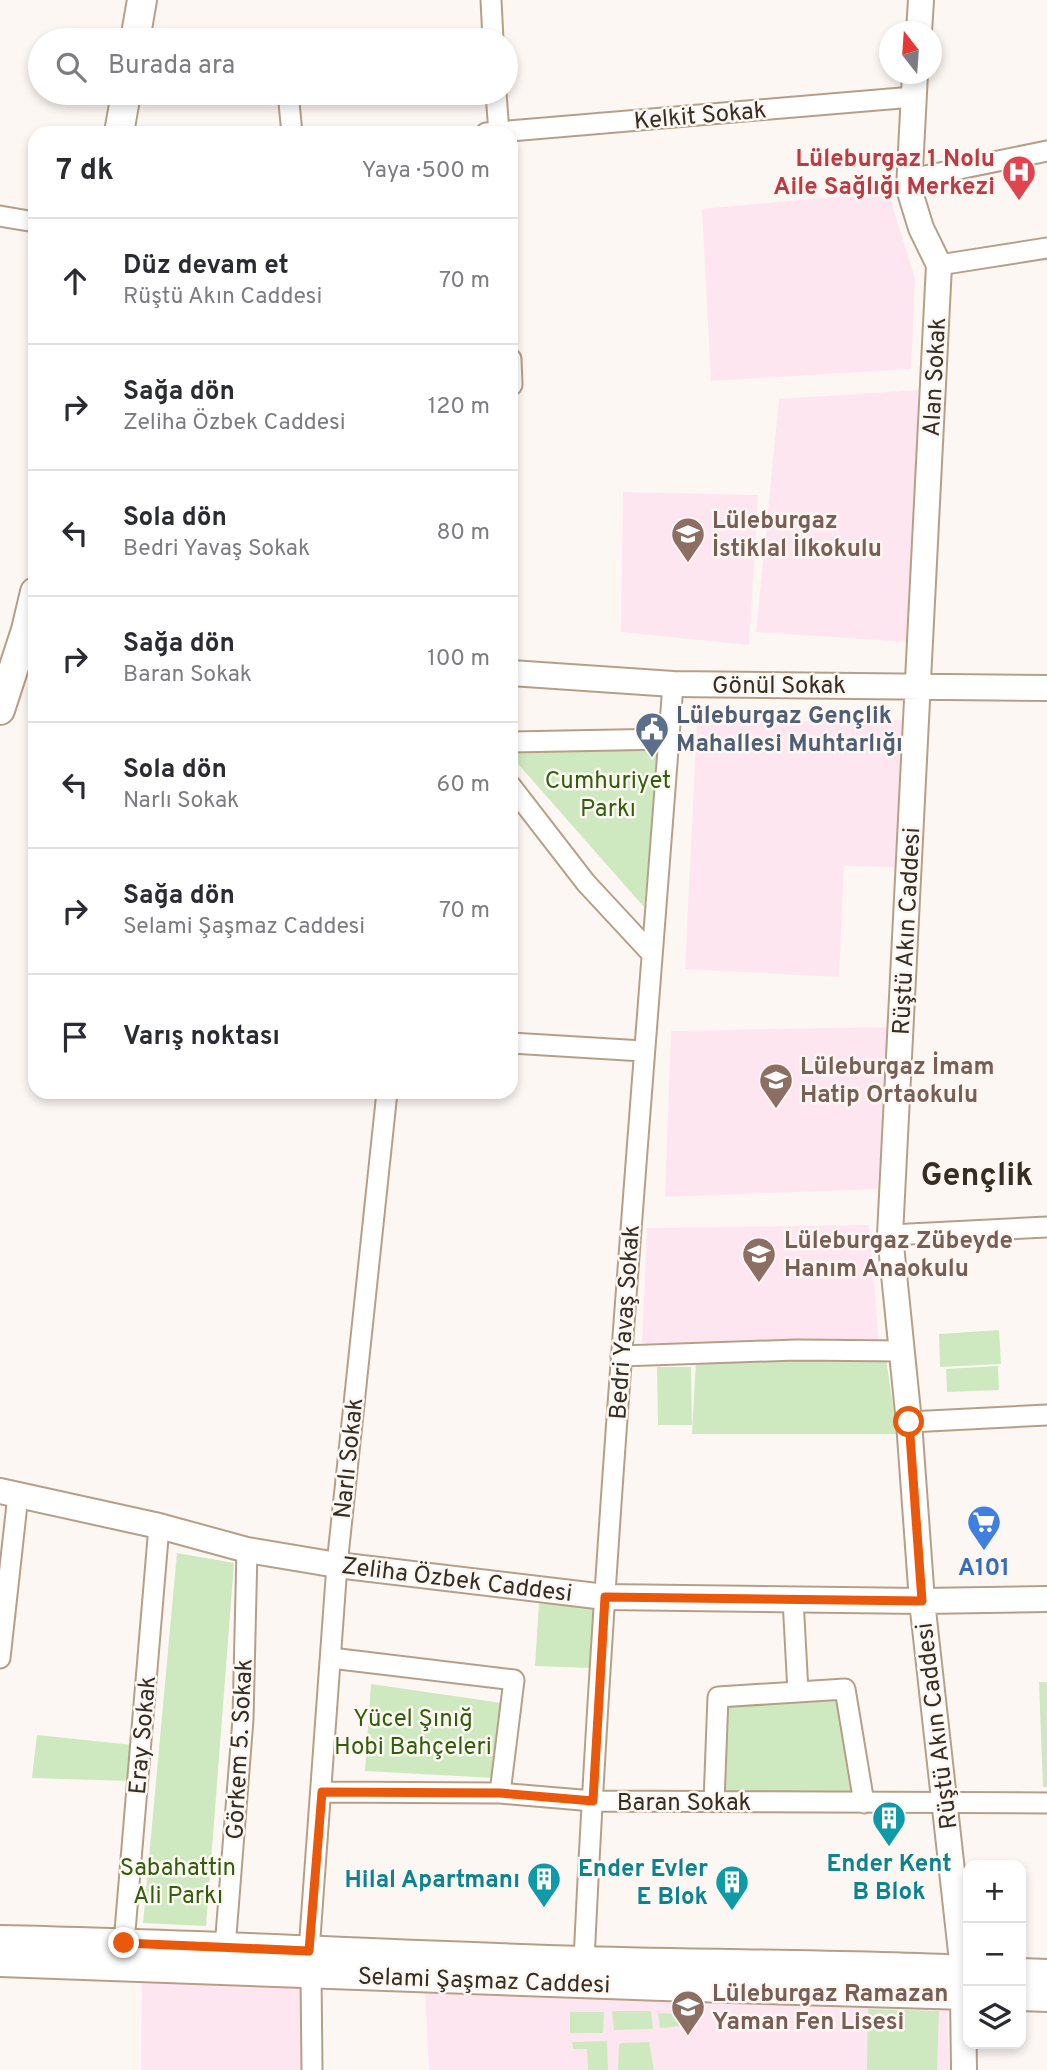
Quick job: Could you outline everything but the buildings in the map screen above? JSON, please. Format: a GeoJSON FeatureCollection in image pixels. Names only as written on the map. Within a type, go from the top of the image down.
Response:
{"type":"FeatureCollection","features":[{"type":"Feature","properties":{"kind":"main road"},"geometry":{"type":"LineString","coordinates":[[137,28],[142,0]]}},
{"type":"Feature","properties":{"kind":"main road"},"geometry":{"type":"LineString","coordinates":[[120,126],[124,105]]}},
{"type":"Feature","properties":{"kind":"main road"},"geometry":{"type":"LineString","coordinates":[[0,710],[28,638]]}},
{"type":"Feature","properties":{"kind":"main road","name":"Selami Şaşmaz Caddesi"},"geometry":{"type":"LineString","coordinates":[[0,1940],[225,1948],[310,1962],[637,1985],[963,1982]]}},
{"type":"Feature","properties":{"kind":"main road","name":"Selami Şaşmaz Caddesi"},"geometry":{"type":"LineString","coordinates":[[0,1962],[584,1961],[963,1982]]}},
{"type":"Feature","properties":{"kind":"main road"},"geometry":{"type":"LineString","coordinates":[[1026,1973],[1047,1974]]}},
{"type":"Feature","properties":{"kind":"main road"},"geometry":{"type":"LineString","coordinates":[[1026,1996],[1047,1997]]}},
{"type":"Feature","properties":{"kind":"street"},"geometry":{"type":"LineString","coordinates":[[491,0],[492,28]]}},
{"type":"Feature","properties":{"kind":"street"},"geometry":{"type":"LineString","coordinates":[[920,21],[921,0]]}},
{"type":"Feature","properties":{"kind":"street","name":"Kelkit Sokak"},"geometry":{"type":"LineString","coordinates":[[518,130],[914,85]]}},
{"type":"Feature","properties":{"kind":"street","name":"Alan Sokak"},"geometry":{"type":"LineString","coordinates":[[914,85],[909,188],[921,228],[939,265],[919,686]]}},
{"type":"Feature","properties":{"kind":"street"},"geometry":{"type":"LineString","coordinates":[[289,105],[291,126]]}},
{"type":"Feature","properties":{"kind":"street"},"geometry":{"type":"LineString","coordinates":[[495,126],[496,105]]}},
{"type":"Feature","properties":{"kind":"street"},"geometry":{"type":"LineString","coordinates":[[909,179],[1047,151]]}},
{"type":"Feature","properties":{"kind":"street"},"geometry":{"type":"LineString","coordinates":[[0,216],[28,221]]}},
{"type":"Feature","properties":{"kind":"street"},"geometry":{"type":"LineString","coordinates":[[939,265],[1047,248]]}},
{"type":"Feature","properties":{"kind":"street","name":"Gönül Sokak"},"geometry":{"type":"LineString","coordinates":[[518,673],[673,684],[1047,688]]}},
{"type":"Feature","properties":{"kind":"street","name":"Bedri Yavaş Sokak"},"geometry":{"type":"LineString","coordinates":[[584,1961],[621,1356],[673,684]]}},
{"type":"Feature","properties":{"kind":"street","name":"Rüştü Akın Caddesi"},"geometry":{"type":"LineString","coordinates":[[919,686],[890,1235],[909,1422],[922,1601],[963,1955]]}},
{"type":"Feature","properties":{"kind":"street"},"geometry":{"type":"LineString","coordinates":[[518,742],[669,739]]}},
{"type":"Feature","properties":{"kind":"street"},"geometry":{"type":"LineString","coordinates":[[518,795],[586,883],[651,953]]}},
{"type":"Feature","properties":{"kind":"street"},"geometry":{"type":"LineString","coordinates":[[518,1043],[643,1051]]}},
{"type":"Feature","properties":{"kind":"street","name":"Narlı Sokak"},"geometry":{"type":"LineString","coordinates":[[312,2070],[310,1962],[337,1565],[386,1099]]}},
{"type":"Feature","properties":{"kind":"street"},"geometry":{"type":"LineString","coordinates":[[890,1235],[1047,1227]]}},
{"type":"Feature","properties":{"kind":"street"},"geometry":{"type":"LineString","coordinates":[[621,1356],[796,1350],[902,1351]]}},
{"type":"Feature","properties":{"kind":"street"},"geometry":{"type":"LineString","coordinates":[[909,1422],[1047,1415]]}},
{"type":"Feature","properties":{"kind":"street"},"geometry":{"type":"LineString","coordinates":[[0,1658],[9,1493]]}},
{"type":"Feature","properties":{"kind":"street","name":"Zeliha Özbek Caddesi"},"geometry":{"type":"LineString","coordinates":[[9,1493],[159,1526],[247,1550],[337,1565],[605,1597],[922,1601],[1047,1599]]}},
{"type":"Feature","properties":{"kind":"street","name":"Eray Sokak"},"geometry":{"type":"LineString","coordinates":[[124,1943],[159,1526]]}},
{"type":"Feature","properties":{"kind":"street","name":"Görkem 5. Sokak"},"geometry":{"type":"LineString","coordinates":[[225,1948],[243,1719],[247,1550]]}},
{"type":"Feature","properties":{"kind":"street"},"geometry":{"type":"LineString","coordinates":[[793,1600],[798,1692]]}},
{"type":"Feature","properties":{"kind":"street"},"geometry":{"type":"LineString","coordinates":[[331,1658],[514,1680],[500,1793]]}},
{"type":"Feature","properties":{"kind":"street"},"geometry":{"type":"LineString","coordinates":[[713,1802],[719,1697],[845,1689],[864,1803]]}},
{"type":"Feature","properties":{"kind":"street","name":"Baran Sokak"},"geometry":{"type":"LineString","coordinates":[[322,1792],[500,1793],[593,1801],[1047,1803]]}},
{"type":"Feature","properties":{"kind":"street","name":"Rüştü Akın Caddesi"},"geometry":{"type":"LineString","coordinates":[[964,2070],[966,1986]]}},
{"type":"Feature","properties":{"kind":"shaded area"},"geometry":{"type":"Polygon","coordinates":[[[888,192],[915,278],[911,369],[711,381],[702,209],[888,192]]]}},
{"type":"Feature","properties":{"kind":"shaded area"},"geometry":{"type":"Polygon","coordinates":[[[918,390],[910,642],[756,632],[779,399],[918,390]]]}},
{"type":"Feature","properties":{"kind":"shaded area","name":"Lüleburgaz İstiklal İlkokulu"},"geometry":{"type":"Polygon","coordinates":[[[623,492],[758,495],[749,645],[621,632],[623,492]]]}},
{"type":"Feature","properties":{"kind":"shaded area"},"geometry":{"type":"Polygon","coordinates":[[[907,720],[898,867],[844,866],[839,977],[685,969],[697,722],[907,720]]]}},
{"type":"Feature","properties":{"kind":"shaded area","name":"Lüleburgaz İmam Hatip Ortaokulu"},"geometry":{"type":"Polygon","coordinates":[[[890,1027],[879,1189],[665,1197],[671,1031],[890,1027]]]}},
{"type":"Feature","properties":{"kind":"shaded area","name":"Lüleburgaz Zübeyde Hanım Anaokulu"},"geometry":{"type":"Polygon","coordinates":[[[869,1225],[879,1341],[642,1343],[647,1228],[869,1225]]]}},
{"type":"Feature","properties":{"kind":"shaded area"},"geometry":{"type":"Polygon","coordinates":[[[142,1980],[302,1986],[301,2070],[141,2070],[142,1980]]]}},
{"type":"Feature","properties":{"kind":"shaded area","name":"Lüleburgaz Ramazan Yaman Fen Lisesi"},"geometry":{"type":"Polygon","coordinates":[[[425,1991],[947,2004],[949,2070],[429,2070],[425,1991]]]}},
{"type":"Feature","properties":{"kind":"green space","name":"Cumhuriyet Parkı"},"geometry":{"type":"Polygon","coordinates":[[[662,744],[644,907],[518,764],[518,748],[662,744]]]}},
{"type":"Feature","properties":{"kind":"green space"},"geometry":{"type":"Polygon","coordinates":[[[999,1330],[1001,1364],[940,1367],[939,1334],[999,1330]]]}},
{"type":"Feature","properties":{"kind":"green space"},"geometry":{"type":"Polygon","coordinates":[[[886,1358],[897,1434],[692,1434],[696,1360],[886,1358]]]}},
{"type":"Feature","properties":{"kind":"green space"},"geometry":{"type":"Polygon","coordinates":[[[998,1366],[999,1390],[947,1392],[946,1369],[998,1366]]]}},
{"type":"Feature","properties":{"kind":"green space"},"geometry":{"type":"Polygon","coordinates":[[[657,1367],[691,1367],[692,1425],[658,1425],[657,1367]]]}},
{"type":"Feature","properties":{"kind":"green space","name":"Sabahattin Ali Parkı"},"geometry":{"type":"Polygon","coordinates":[[[177,1553],[234,1563],[206,1926],[143,1923],[177,1553]]]}},
{"type":"Feature","properties":{"kind":"green space"},"geometry":{"type":"Polygon","coordinates":[[[539,1603],[596,1606],[593,1668],[535,1666],[539,1603]]]}},
{"type":"Feature","properties":{"kind":"green space"},"geometry":{"type":"Polygon","coordinates":[[[1039,1682],[1047,1682],[1047,1787],[1043,1787],[1039,1682]]]}},
{"type":"Feature","properties":{"kind":"green space","name":"Yücel Şınığ Hobi Bahçeleri"},"geometry":{"type":"Polygon","coordinates":[[[371,1684],[502,1703],[495,1778],[365,1771],[371,1684]]]}},
{"type":"Feature","properties":{"kind":"green space"},"geometry":{"type":"Polygon","coordinates":[[[838,1697],[857,1794],[726,1792],[725,1703],[838,1697]]]}},
{"type":"Feature","properties":{"kind":"green space"},"geometry":{"type":"Polygon","coordinates":[[[37,1735],[133,1745],[131,1781],[32,1778],[37,1735]]]}},
{"type":"Feature","properties":{"kind":"green space"},"geometry":{"type":"Polygon","coordinates":[[[868,2009],[939,2011],[937,2070],[867,2070],[868,2009]]]}},
{"type":"Feature","properties":{"kind":"green space"},"geometry":{"type":"Polygon","coordinates":[[[612,2011],[651,2011],[653,2029],[614,2030],[612,2011]]]}},
{"type":"Feature","properties":{"kind":"green space"},"geometry":{"type":"Polygon","coordinates":[[[570,2012],[604,2012],[603,2033],[570,2033],[570,2012]]]}},
{"type":"Feature","properties":{"kind":"green space"},"geometry":{"type":"Polygon","coordinates":[[[658,2013],[682,2014],[682,2026],[660,2028],[658,2013]]]}},
{"type":"Feature","properties":{"kind":"green space"},"geometry":{"type":"Polygon","coordinates":[[[607,2041],[608,2070],[588,2070],[587,2049],[573,2049],[572,2042],[607,2041]]]}},
{"type":"Feature","properties":{"kind":"green space"},"geometry":{"type":"Polygon","coordinates":[[[649,2042],[654,2070],[618,2070],[619,2045],[649,2042]]]}},
{"type":"Feature","properties":{"kind":"place","name":"Lüleburgaz 1 Nolu Aile Sağlığı Merkezi"},"geometry":{"type":"Point","coordinates":[1019,202]}},
{"type":"Feature","properties":{"kind":"place","name":"Lüleburgaz İstiklal İlkokulu"},"geometry":{"type":"Point","coordinates":[688,564]}},
{"type":"Feature","properties":{"kind":"place","name":"Lüleburgaz Gençlik Mahallesi Muhtarlığı"},"geometry":{"type":"Point","coordinates":[652,759]}},
{"type":"Feature","properties":{"kind":"place","name":"Lüleburgaz İmam Hatip Ortaokulu"},"geometry":{"type":"Point","coordinates":[776,1110]}},
{"type":"Feature","properties":{"kind":"place","name":"Lüleburgaz Zübeyde Hanım Anaokulu"},"geometry":{"type":"Point","coordinates":[759,1284]}},
{"type":"Feature","properties":{"kind":"place","name":"A101"},"geometry":{"type":"Point","coordinates":[984,1552]}},
{"type":"Feature","properties":{"kind":"place","name":"Ender Kent B Blok"},"geometry":{"type":"Point","coordinates":[889,1848]}},
{"type":"Feature","properties":{"kind":"place","name":"Hilal Apartmanı"},"geometry":{"type":"Point","coordinates":[544,1909]}},
{"type":"Feature","properties":{"kind":"place","name":"Ender Evler E Blok"},"geometry":{"type":"Point","coordinates":[732,1912]}},
{"type":"Feature","properties":{"kind":"place","name":"Lüleburgaz Ramazan Yaman Fen Lisesi"},"geometry":{"type":"Point","coordinates":[688,2037]}},
{"type":"Feature","properties":{"kind":"district","name":"Gençlik"},"geometry":{"type":"Point","coordinates":[977,1174]}},
{"type":"Feature","properties":{"kind":"route"},"geometry":{"type":"LineString","coordinates":[[124,1943],[309,1951],[322,1792],[500,1793],[593,1801],[605,1597],[922,1601],[909,1422]]}}]}
